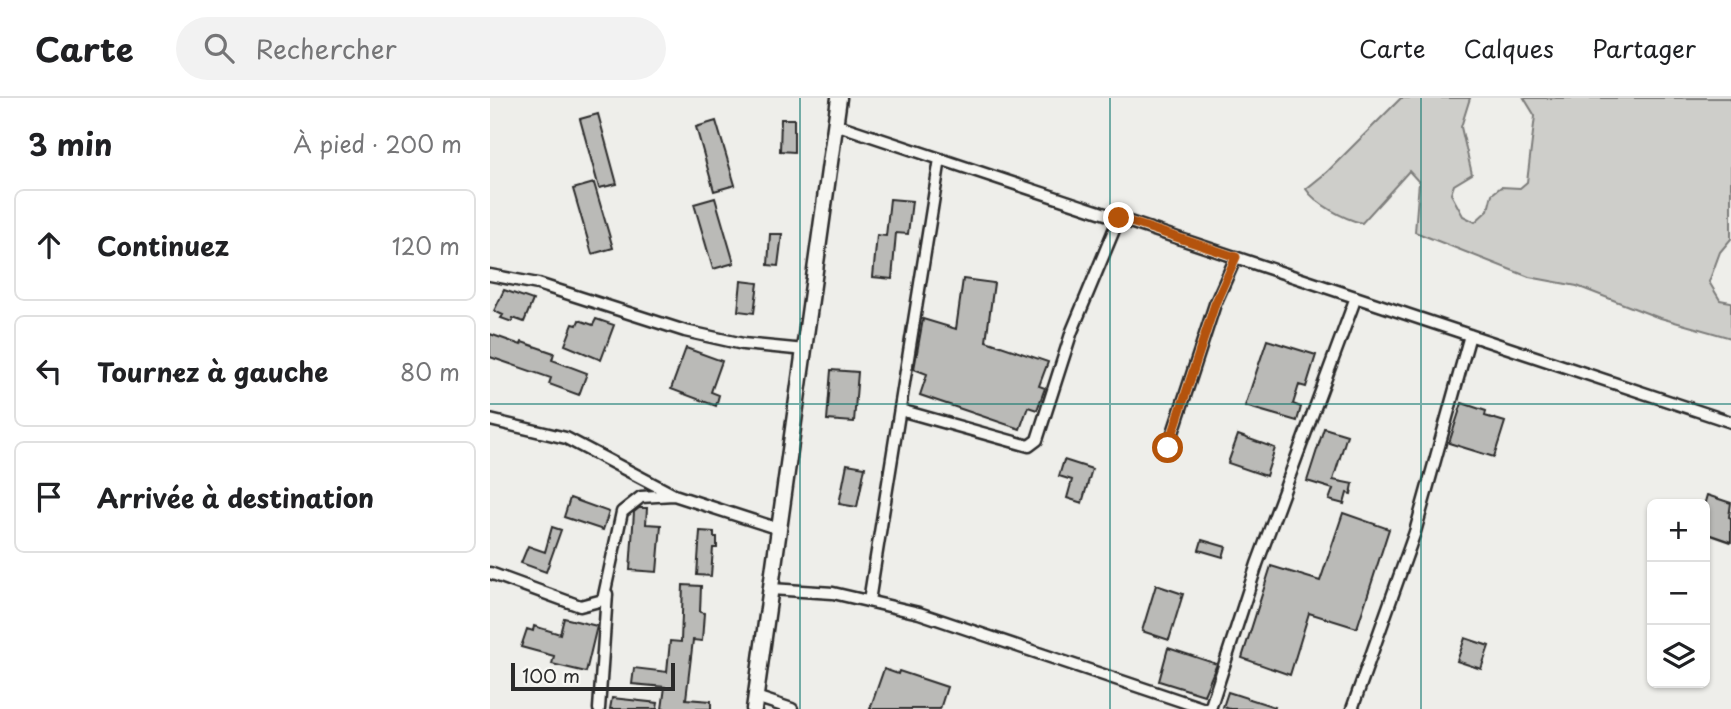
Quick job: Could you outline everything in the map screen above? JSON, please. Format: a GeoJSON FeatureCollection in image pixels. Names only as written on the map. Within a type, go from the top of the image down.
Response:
{"type":"FeatureCollection","features":[{"type":"Feature","properties":{"kind":"street"},"geometry":{"type":"LineString","coordinates":[[792,709],[755,703],[839,98]]}},
{"type":"Feature","properties":{"kind":"street"},"geometry":{"type":"LineString","coordinates":[[835,124],[1731,422]]}},
{"type":"Feature","properties":{"kind":"street"},"geometry":{"type":"LineString","coordinates":[[869,601],[940,159]]}},
{"type":"Feature","properties":{"kind":"street"},"geometry":{"type":"LineString","coordinates":[[900,410],[1029,446],[1037,440],[1072,331],[1119,218]]}},
{"type":"Feature","properties":{"kind":"street"},"geometry":{"type":"LineString","coordinates":[[1168,448],[1215,304],[1236,257]]}},
{"type":"Feature","properties":{"kind":"street"},"geometry":{"type":"LineString","coordinates":[[490,275],[538,284],[685,331],[743,344],[805,350]]}},
{"type":"Feature","properties":{"kind":"street"},"geometry":{"type":"LineString","coordinates":[[1210,709],[1257,564],[1356,297]]}},
{"type":"Feature","properties":{"kind":"street"},"geometry":{"type":"LineString","coordinates":[[1352,709],[1415,533],[1470,335]]}},
{"type":"Feature","properties":{"kind":"street"},"geometry":{"type":"LineString","coordinates":[[490,419],[566,438],[674,495],[779,529]]}},
{"type":"Feature","properties":{"kind":"street"},"geometry":{"type":"LineString","coordinates":[[490,573],[580,606],[603,600],[622,512],[641,497],[674,495]]}},
{"type":"Feature","properties":{"kind":"street"},"geometry":{"type":"LineString","coordinates":[[599,709],[607,585]]}},
{"type":"Feature","properties":{"kind":"street"},"geometry":{"type":"LineString","coordinates":[[771,589],[833,593],[919,613],[1205,709]]}},
{"type":"Feature","properties":{"kind":"shaded area"},"geometry":{"type":"Polygon","coordinates":[[[1401,98],[1470,98],[1461,127],[1472,174],[1454,185],[1451,194],[1463,216],[1475,222],[1488,210],[1492,194],[1501,187],[1520,188],[1527,182],[1535,116],[1524,98],[1731,98],[1731,239],[1720,252],[1709,282],[1720,300],[1731,302],[1731,338],[1657,317],[1577,286],[1529,277],[1415,232],[1419,182],[1409,171],[1362,223],[1339,214],[1316,200],[1306,189],[1327,172],[1401,98]]]}},
{"type":"Feature","properties":{"kind":"building"},"geometry":{"type":"Polygon","coordinates":[[[598,114],[617,184],[599,188],[580,119],[598,114]]]}},
{"type":"Feature","properties":{"kind":"building"},"geometry":{"type":"Polygon","coordinates":[[[781,119],[794,119],[794,152],[780,151],[781,119]]]}},
{"type":"Feature","properties":{"kind":"building"},"geometry":{"type":"Polygon","coordinates":[[[716,121],[735,185],[714,191],[696,127],[716,121]]]}},
{"type":"Feature","properties":{"kind":"building"},"geometry":{"type":"Polygon","coordinates":[[[594,183],[613,248],[592,254],[573,189],[594,183]]]}},
{"type":"Feature","properties":{"kind":"building"},"geometry":{"type":"Polygon","coordinates":[[[715,198],[734,263],[713,269],[694,204],[715,198]]]}},
{"type":"Feature","properties":{"kind":"building"},"geometry":{"type":"Polygon","coordinates":[[[890,199],[912,201],[908,234],[896,233],[892,279],[873,277],[877,235],[886,236],[890,199]]]}},
{"type":"Feature","properties":{"kind":"building"},"geometry":{"type":"Polygon","coordinates":[[[770,234],[782,234],[778,266],[768,265],[770,234]]]}},
{"type":"Feature","properties":{"kind":"building"},"geometry":{"type":"Polygon","coordinates":[[[963,279],[994,283],[986,341],[1048,362],[1039,386],[1045,388],[1037,410],[1028,407],[1020,429],[920,395],[927,374],[914,369],[923,319],[956,329],[963,279]]]}},
{"type":"Feature","properties":{"kind":"building"},"geometry":{"type":"Polygon","coordinates":[[[741,281],[758,283],[754,313],[738,311],[741,281]]]}},
{"type":"Feature","properties":{"kind":"building"},"geometry":{"type":"Polygon","coordinates":[[[504,290],[533,300],[524,322],[501,318],[503,315],[494,311],[504,290]]]}},
{"type":"Feature","properties":{"kind":"building"},"geometry":{"type":"Polygon","coordinates":[[[596,319],[614,325],[601,360],[565,345],[573,324],[577,325],[579,320],[593,325],[596,319]]]}},
{"type":"Feature","properties":{"kind":"building"},"geometry":{"type":"Polygon","coordinates":[[[490,334],[554,353],[552,360],[587,373],[579,395],[549,384],[551,378],[490,357],[490,334]]]}},
{"type":"Feature","properties":{"kind":"building"},"geometry":{"type":"Polygon","coordinates":[[[1267,340],[1316,355],[1306,387],[1299,385],[1293,404],[1301,407],[1297,421],[1245,406],[1267,340]]]}},
{"type":"Feature","properties":{"kind":"building"},"geometry":{"type":"Polygon","coordinates":[[[686,348],[722,361],[711,392],[719,395],[716,406],[671,389],[686,348]]]}},
{"type":"Feature","properties":{"kind":"building"},"geometry":{"type":"Polygon","coordinates":[[[831,370],[858,372],[854,422],[827,420],[831,370]]]}},
{"type":"Feature","properties":{"kind":"building"},"geometry":{"type":"Polygon","coordinates":[[[1462,403],[1486,411],[1485,416],[1505,422],[1494,457],[1449,443],[1462,403]]]}},
{"type":"Feature","properties":{"kind":"building"},"geometry":{"type":"Polygon","coordinates":[[[1324,428],[1347,435],[1333,480],[1353,484],[1351,494],[1347,493],[1344,504],[1329,500],[1333,489],[1307,481],[1324,428]]]}},
{"type":"Feature","properties":{"kind":"building"},"geometry":{"type":"Polygon","coordinates":[[[1238,435],[1275,448],[1266,476],[1228,463],[1238,435]]]}},
{"type":"Feature","properties":{"kind":"building"},"geometry":{"type":"Polygon","coordinates":[[[1064,460],[1092,469],[1082,503],[1067,498],[1072,480],[1059,476],[1064,460]]]}},
{"type":"Feature","properties":{"kind":"building"},"geometry":{"type":"Polygon","coordinates":[[[847,464],[865,467],[857,507],[839,504],[847,464]]]}},
{"type":"Feature","properties":{"kind":"building"},"geometry":{"type":"Polygon","coordinates":[[[1707,495],[1731,503],[1731,542],[1710,535],[1710,499],[1706,499],[1707,495]]]}},
{"type":"Feature","properties":{"kind":"building"},"geometry":{"type":"Polygon","coordinates":[[[570,498],[609,512],[603,530],[564,517],[570,498]]]}},
{"type":"Feature","properties":{"kind":"building"},"geometry":{"type":"Polygon","coordinates":[[[639,508],[647,508],[646,524],[661,525],[657,572],[630,570],[634,512],[639,508]]]}},
{"type":"Feature","properties":{"kind":"building"},"geometry":{"type":"Polygon","coordinates":[[[1343,513],[1389,529],[1357,628],[1309,613],[1290,675],[1242,658],[1271,566],[1320,581],[1343,513]]]}},
{"type":"Feature","properties":{"kind":"building"},"geometry":{"type":"Polygon","coordinates":[[[552,527],[561,530],[546,572],[521,563],[528,546],[545,552],[552,527]]]}},
{"type":"Feature","properties":{"kind":"building"},"geometry":{"type":"Polygon","coordinates":[[[700,531],[714,532],[714,537],[717,537],[717,548],[713,548],[711,576],[697,575],[700,531]]]}},
{"type":"Feature","properties":{"kind":"building"},"geometry":{"type":"Polygon","coordinates":[[[1202,540],[1226,547],[1223,557],[1199,550],[1202,540]]]}},
{"type":"Feature","properties":{"kind":"building"},"geometry":{"type":"Polygon","coordinates":[[[683,585],[701,586],[700,612],[704,613],[702,641],[693,640],[686,699],[711,701],[711,709],[662,709],[665,687],[632,684],[634,668],[667,672],[670,641],[681,642],[683,585]]]}},
{"type":"Feature","properties":{"kind":"building"},"geometry":{"type":"Polygon","coordinates":[[[1156,585],[1183,594],[1169,640],[1142,631],[1156,585]]]}},
{"type":"Feature","properties":{"kind":"building"},"geometry":{"type":"Polygon","coordinates":[[[564,618],[597,626],[586,672],[552,664],[554,656],[521,647],[527,629],[533,631],[534,626],[560,634],[564,618]]]}},
{"type":"Feature","properties":{"kind":"building"},"geometry":{"type":"Polygon","coordinates":[[[1465,638],[1489,646],[1481,669],[1457,661],[1465,638]]]}},
{"type":"Feature","properties":{"kind":"building"},"geometry":{"type":"Polygon","coordinates":[[[1168,648],[1217,664],[1204,695],[1159,681],[1168,648]]]}},
{"type":"Feature","properties":{"kind":"building"},"geometry":{"type":"Polygon","coordinates":[[[884,669],[898,674],[899,671],[947,687],[940,709],[870,709],[884,669]]]}},
{"type":"Feature","properties":{"kind":"building"},"geometry":{"type":"Polygon","coordinates":[[[1228,692],[1275,707],[1223,707],[1228,692]]]}},
{"type":"Feature","properties":{"kind":"building"},"geometry":{"type":"Polygon","coordinates":[[[612,698],[658,703],[657,709],[610,709],[612,698]]]}},
{"type":"Feature","properties":{"kind":"route"},"geometry":{"type":"LineString","coordinates":[[1119,218],[1236,257],[1215,304],[1168,448]]}}]}
